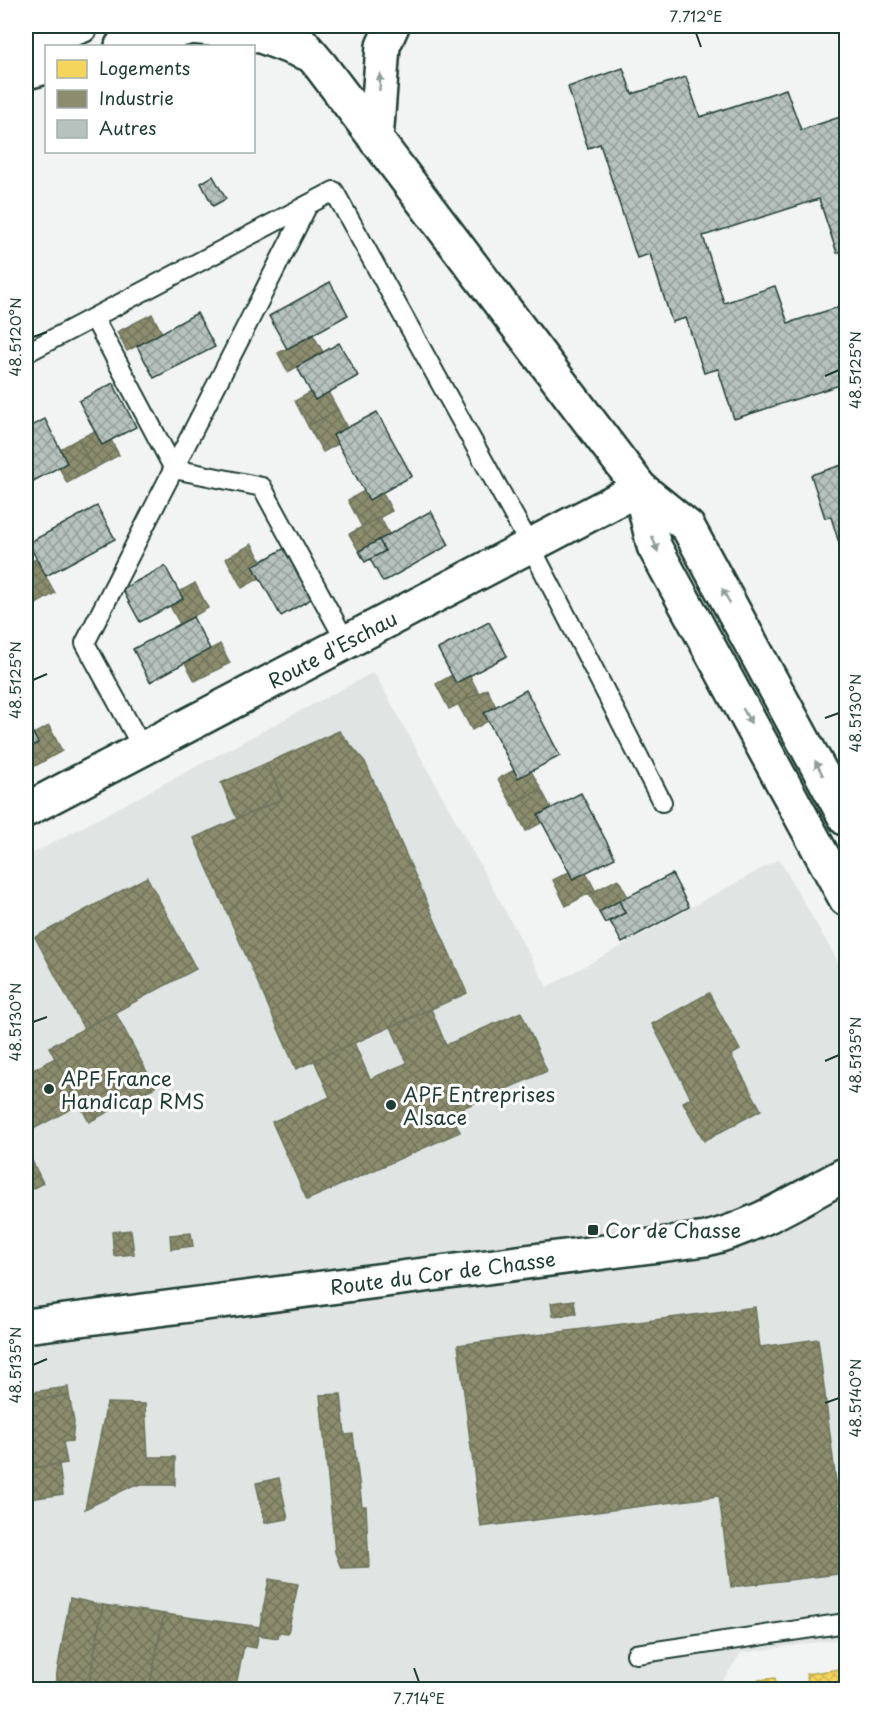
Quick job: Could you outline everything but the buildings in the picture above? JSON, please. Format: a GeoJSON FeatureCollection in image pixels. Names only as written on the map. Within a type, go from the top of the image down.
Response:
{"type":"FeatureCollection","features":[{"type":"Feature","properties":{"kind":"street"},"geometry":{"type":"LineString","coordinates":[[26,46],[81,26]]}},
{"type":"Feature","properties":{"kind":"street"},"geometry":{"type":"LineString","coordinates":[[287,26],[312,55],[640,488],[688,527],[846,819]]}},
{"type":"Feature","properties":{"kind":"street"},"geometry":{"type":"LineString","coordinates":[[376,140],[383,46],[392,26]]}},
{"type":"Feature","properties":{"kind":"street"},"geometry":{"type":"LineString","coordinates":[[126,45],[191,27],[253,33],[312,55]]}},
{"type":"Feature","properties":{"kind":"street"},"geometry":{"type":"LineString","coordinates":[[26,72],[45,68]]}},
{"type":"Feature","properties":{"kind":"street"},"geometry":{"type":"LineString","coordinates":[[640,488],[654,546],[846,899]]}},
{"type":"Feature","properties":{"kind":"street","name":"Route d'Eschau"},"geometry":{"type":"LineString","coordinates":[[26,810],[640,488]]}},
{"type":"Feature","properties":{"kind":"street","name":"Route du Cor de Chasse"},"geometry":{"type":"LineString","coordinates":[[26,1326],[706,1239],[727,1234],[751,1224],[846,1174]]}},
{"type":"Feature","properties":{"kind":"lane"},"geometry":{"type":"LineString","coordinates":[[26,353],[333,191],[530,545],[662,802]]}},
{"type":"Feature","properties":{"kind":"lane"},"geometry":{"type":"LineString","coordinates":[[142,749],[85,643],[308,205]]}},
{"type":"Feature","properties":{"kind":"lane"},"geometry":{"type":"LineString","coordinates":[[94,318],[174,469]]}},
{"type":"Feature","properties":{"kind":"lane"},"geometry":{"type":"LineString","coordinates":[[174,469],[262,487],[346,642]]}},
{"type":"Feature","properties":{"kind":"lane"},"geometry":{"type":"LineString","coordinates":[[636,1654],[846,1623]]}},
{"type":"Feature","properties":{"kind":"shaded area"},"geometry":{"type":"Polygon","coordinates":[[[374,672],[547,987],[779,859],[846,976],[846,1638],[741,1653],[717,1689],[26,1690],[26,857],[374,672]]]}},
{"type":"Feature","properties":{"kind":"place","name":"APF France Handicap RMS"},"geometry":{"type":"Point","coordinates":[49,1089]}},
{"type":"Feature","properties":{"kind":"place","name":"APF Entreprises Alsace"},"geometry":{"type":"Point","coordinates":[391,1105]}},
{"type":"Feature","properties":{"kind":"place","name":"Cor de Chasse"},"geometry":{"type":"Point","coordinates":[593,1230]}}]}
